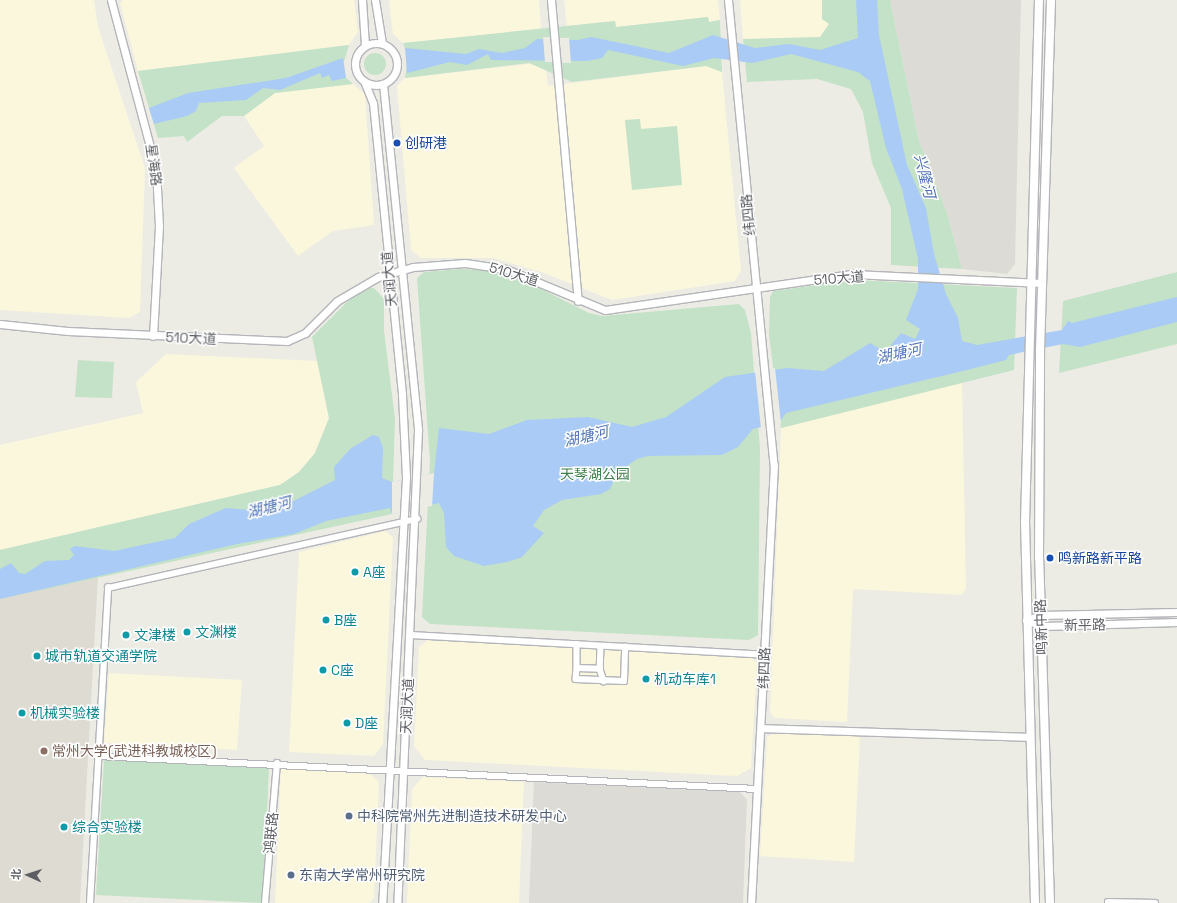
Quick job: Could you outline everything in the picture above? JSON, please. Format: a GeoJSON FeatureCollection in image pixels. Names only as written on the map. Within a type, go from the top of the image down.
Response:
{"type":"FeatureCollection","features":[{"type":"Feature","properties":{"kind":"main road","name":"鸣新中路"},"geometry":{"type":"LineString","coordinates":[[1035,903],[1026,620],[1028,335],[1031,282],[1039,0]]}},
{"type":"Feature","properties":{"kind":"main road","name":"鸣新中路"},"geometry":{"type":"LineString","coordinates":[[1050,903],[1041,615],[1040,351],[1051,0]]}},
{"type":"Feature","properties":{"kind":"street","name":"星海路"},"geometry":{"type":"LineString","coordinates":[[111,0],[156,169],[159,226],[153,336]]}},
{"type":"Feature","properties":{"kind":"street"},"geometry":{"type":"LineString","coordinates":[[362,0],[365,45],[382,43],[393,50],[397,63],[394,76],[383,84],[364,81]]}},
{"type":"Feature","properties":{"kind":"street"},"geometry":{"type":"LineString","coordinates":[[375,0],[382,43]]}},
{"type":"Feature","properties":{"kind":"street"},"geometry":{"type":"LineString","coordinates":[[551,0],[578,301]]}},
{"type":"Feature","properties":{"kind":"street","name":"纬四路"},"geometry":{"type":"LineString","coordinates":[[728,0],[730,36],[774,465],[764,654],[762,728],[751,903]]}},
{"type":"Feature","properties":{"kind":"street","name":"天润大道"},"geometry":{"type":"LineString","coordinates":[[365,45],[355,63],[373,103],[403,403],[406,478],[382,903]]}},
{"type":"Feature","properties":{"kind":"street","name":"天润大道"},"geometry":{"type":"LineString","coordinates":[[383,84],[416,390],[419,473],[397,903]]}},
{"type":"Feature","properties":{"kind":"street","name":"510大道"},"geometry":{"type":"LineString","coordinates":[[0,324],[153,336],[287,341],[305,333],[350,291],[402,270],[450,264],[486,265],[532,278],[578,301],[605,310],[620,310],[832,276],[911,276],[1042,283]]}},
{"type":"Feature","properties":{"kind":"street"},"geometry":{"type":"LineString","coordinates":[[90,903],[97,756],[108,588],[403,520],[417,519]]}},
{"type":"Feature","properties":{"kind":"street","name":"新平路"},"geometry":{"type":"LineString","coordinates":[[1026,620],[1041,615],[1177,612]]}},
{"type":"Feature","properties":{"kind":"street","name":"新平路"},"geometry":{"type":"LineString","coordinates":[[1026,620],[1042,626],[1177,622]]}},
{"type":"Feature","properties":{"kind":"street"},"geometry":{"type":"LineString","coordinates":[[411,635],[764,654]]}},
{"type":"Feature","properties":{"kind":"street"},"geometry":{"type":"LineString","coordinates":[[577,644],[577,668],[574,679],[604,681],[624,682],[625,647]]}},
{"type":"Feature","properties":{"kind":"street"},"geometry":{"type":"LineString","coordinates":[[602,646],[600,669],[604,681]]}},
{"type":"Feature","properties":{"kind":"street"},"geometry":{"type":"LineString","coordinates":[[577,668],[600,669]]}},
{"type":"Feature","properties":{"kind":"street"},"geometry":{"type":"LineString","coordinates":[[762,728],[1029,737]]}},
{"type":"Feature","properties":{"kind":"street"},"geometry":{"type":"LineString","coordinates":[[97,756],[389,769],[757,789]]}},
{"type":"Feature","properties":{"kind":"street","name":"鸿联路"},"geometry":{"type":"LineString","coordinates":[[265,903],[277,764]]}},
{"type":"Feature","properties":{"kind":"street"},"geometry":{"type":"LineString","coordinates":[[1108,902],[1155,903]]}},
{"type":"Feature","properties":{"kind":"shaded area"},"geometry":{"type":"Polygon","coordinates":[[[0,0],[94,0],[98,27],[145,168],[140,312],[129,318],[0,310],[0,0]]]}},
{"type":"Feature","properties":{"kind":"shaded area"},"geometry":{"type":"Polygon","coordinates":[[[123,0],[354,0],[358,32],[349,45],[138,71],[120,3],[123,0]]]}},
{"type":"Feature","properties":{"kind":"shaded area"},"geometry":{"type":"Polygon","coordinates":[[[389,0],[539,0],[541,29],[403,43],[393,34],[389,0]]]}},
{"type":"Feature","properties":{"kind":"shaded area"},"geometry":{"type":"Polygon","coordinates":[[[564,0],[718,0],[720,20],[709,22],[708,17],[616,27],[615,21],[567,26],[564,0]]]}},
{"type":"Feature","properties":{"kind":"shaded area"},"geometry":{"type":"Polygon","coordinates":[[[740,0],[822,0],[822,19],[830,23],[820,37],[809,40],[743,39],[740,0]]]}},
{"type":"Feature","properties":{"kind":"shaded area"},"geometry":{"type":"Polygon","coordinates":[[[890,0],[1021,0],[1015,264],[1007,274],[962,269],[947,213],[919,141],[890,0]]]}},
{"type":"Feature","properties":{"kind":"shaded area","name":"创研港"},"geometry":{"type":"Polygon","coordinates":[[[545,62],[548,86],[706,66],[722,72],[741,270],[735,281],[612,300],[544,273],[493,258],[421,258],[411,250],[397,86],[405,78],[545,62]]]}},
{"type":"Feature","properties":{"kind":"shaded area","name":"创研港"},"geometry":{"type":"Polygon","coordinates":[[[353,84],[365,94],[374,225],[333,231],[298,256],[234,168],[264,146],[244,116],[275,93],[353,84]]]}},
{"type":"Feature","properties":{"kind":"shaded area"},"geometry":{"type":"Polygon","coordinates":[[[166,354],[318,361],[329,418],[315,453],[299,472],[280,485],[0,550],[0,445],[143,413],[136,382],[166,354]]]}},
{"type":"Feature","properties":{"kind":"shaded area"},"geometry":{"type":"Polygon","coordinates":[[[962,383],[966,589],[962,595],[853,589],[847,722],[774,718],[770,712],[781,428],[962,383]]]}},
{"type":"Feature","properties":{"kind":"shaded area"},"geometry":{"type":"Polygon","coordinates":[[[385,531],[393,537],[383,744],[374,756],[289,752],[299,552],[385,531]]]}},
{"type":"Feature","properties":{"kind":"shaded area","name":"常州大学(武进科教城校区)"},"geometry":{"type":"Polygon","coordinates":[[[98,576],[80,903],[0,903],[0,599],[98,576]]]}},
{"type":"Feature","properties":{"kind":"shaded area"},"geometry":{"type":"Polygon","coordinates":[[[428,640],[750,656],[757,663],[751,768],[737,776],[425,760],[414,746],[419,647],[428,640]]]}},
{"type":"Feature","properties":{"kind":"shaded area"},"geometry":{"type":"Polygon","coordinates":[[[109,673],[242,680],[237,750],[104,743],[109,673]]]}},
{"type":"Feature","properties":{"kind":"shaded area"},"geometry":{"type":"Polygon","coordinates":[[[774,732],[860,737],[854,862],[760,856],[767,738],[774,732]]]}},
{"type":"Feature","properties":{"kind":"shaded area"},"geometry":{"type":"Polygon","coordinates":[[[281,768],[369,773],[379,782],[374,898],[369,903],[275,903],[281,768]]]}},
{"type":"Feature","properties":{"kind":"shaded area"},"geometry":{"type":"Polygon","coordinates":[[[423,777],[524,782],[519,903],[407,903],[412,789],[423,777]]]}},
{"type":"Feature","properties":{"kind":"shaded area"},"geometry":{"type":"Polygon","coordinates":[[[534,782],[740,792],[747,800],[743,903],[529,903],[534,782]]]}},
{"type":"Feature","properties":{"kind":"green space"},"geometry":{"type":"Polygon","coordinates":[[[822,0],[890,0],[919,141],[947,213],[962,269],[891,265],[891,208],[872,163],[863,112],[851,89],[817,79],[747,82],[743,39],[820,37],[829,24],[822,19],[822,0]]]}},
{"type":"Feature","properties":{"kind":"green space"},"geometry":{"type":"Polygon","coordinates":[[[708,17],[709,22],[720,20],[722,72],[706,66],[572,82],[529,63],[405,78],[408,57],[403,43],[615,21],[616,27],[708,17]]]}},
{"type":"Feature","properties":{"kind":"green space"},"geometry":{"type":"Polygon","coordinates":[[[349,45],[343,65],[346,78],[353,84],[275,93],[244,116],[222,116],[187,142],[184,136],[158,138],[138,71],[349,45]]]}},
{"type":"Feature","properties":{"kind":"green space"},"geometry":{"type":"Polygon","coordinates":[[[371,53],[379,53],[386,60],[386,68],[379,75],[371,75],[364,68],[364,60],[371,53]]]}},
{"type":"Feature","properties":{"kind":"green space"},"geometry":{"type":"Polygon","coordinates":[[[640,119],[641,129],[677,126],[682,185],[632,190],[625,120],[640,119]]]}},
{"type":"Feature","properties":{"kind":"green space","name":"天琴湖公园"},"geometry":{"type":"Polygon","coordinates":[[[461,269],[483,270],[525,281],[589,313],[602,316],[739,304],[745,310],[751,333],[760,449],[758,635],[749,640],[430,624],[422,617],[430,462],[417,278],[424,272],[461,269]]]}},
{"type":"Feature","properties":{"kind":"green space"},"geometry":{"type":"Polygon","coordinates":[[[1177,272],[1177,344],[1059,373],[1063,301],[1177,272]]]}},
{"type":"Feature","properties":{"kind":"green space"},"geometry":{"type":"Polygon","coordinates":[[[855,280],[1017,288],[1014,370],[781,428],[769,335],[770,297],[773,291],[855,280]]]}},
{"type":"Feature","properties":{"kind":"green space"},"geometry":{"type":"Polygon","coordinates":[[[367,288],[374,288],[384,299],[384,331],[395,419],[392,514],[0,599],[0,550],[280,485],[299,472],[315,453],[329,418],[312,337],[347,302],[367,288]]]}},
{"type":"Feature","properties":{"kind":"green space"},"geometry":{"type":"Polygon","coordinates":[[[78,360],[114,362],[112,398],[75,397],[78,360]]]}},
{"type":"Feature","properties":{"kind":"green space"},"geometry":{"type":"Polygon","coordinates":[[[104,760],[269,767],[263,903],[96,895],[104,760]]]}},
{"type":"Feature","properties":{"kind":"water","name":"湖塘河"},"geometry":{"type":"Polygon","coordinates":[[[856,0],[877,0],[879,35],[907,165],[926,208],[934,254],[946,294],[958,318],[962,341],[977,345],[1062,330],[1068,321],[1072,323],[1177,297],[1177,322],[1080,347],[1063,344],[1009,355],[1006,360],[786,413],[779,423],[753,429],[738,447],[722,455],[648,456],[637,459],[618,472],[610,489],[601,494],[562,500],[544,510],[533,526],[544,533],[522,557],[507,562],[484,566],[454,556],[446,547],[444,513],[439,503],[392,514],[390,508],[326,521],[294,534],[237,544],[0,599],[0,569],[11,563],[19,573],[25,574],[45,561],[69,560],[74,555],[70,549],[75,546],[114,551],[175,538],[189,524],[226,508],[272,512],[335,480],[334,467],[350,449],[373,435],[379,437],[383,448],[382,478],[392,482],[434,473],[439,428],[489,434],[527,420],[588,417],[632,427],[666,417],[725,377],[787,368],[824,371],[870,343],[885,352],[901,333],[915,339],[920,329],[906,320],[918,289],[918,259],[902,189],[886,148],[870,81],[858,72],[791,54],[752,63],[714,58],[683,66],[608,50],[602,58],[587,61],[491,60],[488,54],[467,65],[450,62],[407,73],[405,48],[466,54],[479,49],[502,53],[525,48],[537,39],[578,40],[591,37],[669,53],[713,35],[755,48],[789,44],[820,50],[858,38],[856,0]]]}},
{"type":"Feature","properties":{"kind":"water"},"geometry":{"type":"Polygon","coordinates":[[[343,58],[346,78],[332,81],[329,75],[322,78],[320,73],[280,90],[263,88],[246,100],[199,103],[196,111],[187,116],[154,124],[149,108],[188,93],[286,78],[343,58]]]}},
{"type":"Feature","properties":{"kind":"pier"},"geometry":{"type":"Polygon","coordinates":[[[543,37],[569,38],[571,63],[545,62],[543,37]]]}},
{"type":"Feature","properties":{"kind":"pier"},"geometry":{"type":"Polygon","coordinates":[[[775,368],[781,423],[761,429],[755,371],[775,368]]]}},
{"type":"Feature","properties":{"kind":"pier"},"geometry":{"type":"Polygon","coordinates":[[[434,473],[432,506],[392,514],[392,482],[434,473]]]}},
{"type":"Feature","properties":{"kind":"place","name":"创研港"},"geometry":{"type":"Point","coordinates":[397,143]}},
{"type":"Feature","properties":{"kind":"place","name":"鸣新路新平路"},"geometry":{"type":"Point","coordinates":[1050,558]}},
{"type":"Feature","properties":{"kind":"place","name":"A座"},"geometry":{"type":"Point","coordinates":[355,572]}},
{"type":"Feature","properties":{"kind":"place","name":"B座"},"geometry":{"type":"Point","coordinates":[326,620]}},
{"type":"Feature","properties":{"kind":"place","name":"文渊楼"},"geometry":{"type":"Point","coordinates":[187,632]}},
{"type":"Feature","properties":{"kind":"place","name":"文津楼"},"geometry":{"type":"Point","coordinates":[126,635]}},
{"type":"Feature","properties":{"kind":"place","name":"城市轨道交通学院"},"geometry":{"type":"Point","coordinates":[37,656]}},
{"type":"Feature","properties":{"kind":"place","name":"C座"},"geometry":{"type":"Point","coordinates":[323,670]}},
{"type":"Feature","properties":{"kind":"place","name":"机动车库1"},"geometry":{"type":"Point","coordinates":[646,679]}},
{"type":"Feature","properties":{"kind":"place","name":"机械实验楼"},"geometry":{"type":"Point","coordinates":[22,713]}},
{"type":"Feature","properties":{"kind":"place","name":"D座"},"geometry":{"type":"Point","coordinates":[347,723]}},
{"type":"Feature","properties":{"kind":"place","name":"常州大学(武进科教城校区)"},"geometry":{"type":"Point","coordinates":[44,751]}},
{"type":"Feature","properties":{"kind":"place","name":"中科院常州先进制造技术研发中心"},"geometry":{"type":"Point","coordinates":[349,816]}},
{"type":"Feature","properties":{"kind":"place","name":"综合实验楼"},"geometry":{"type":"Point","coordinates":[64,827]}},
{"type":"Feature","properties":{"kind":"place","name":"东南大学常州研究院"},"geometry":{"type":"Point","coordinates":[291,875]}},
{"type":"Feature","properties":{"kind":"water label","name":"兴隆河"},"geometry":{"type":"Point","coordinates":[925,176]}}]}
